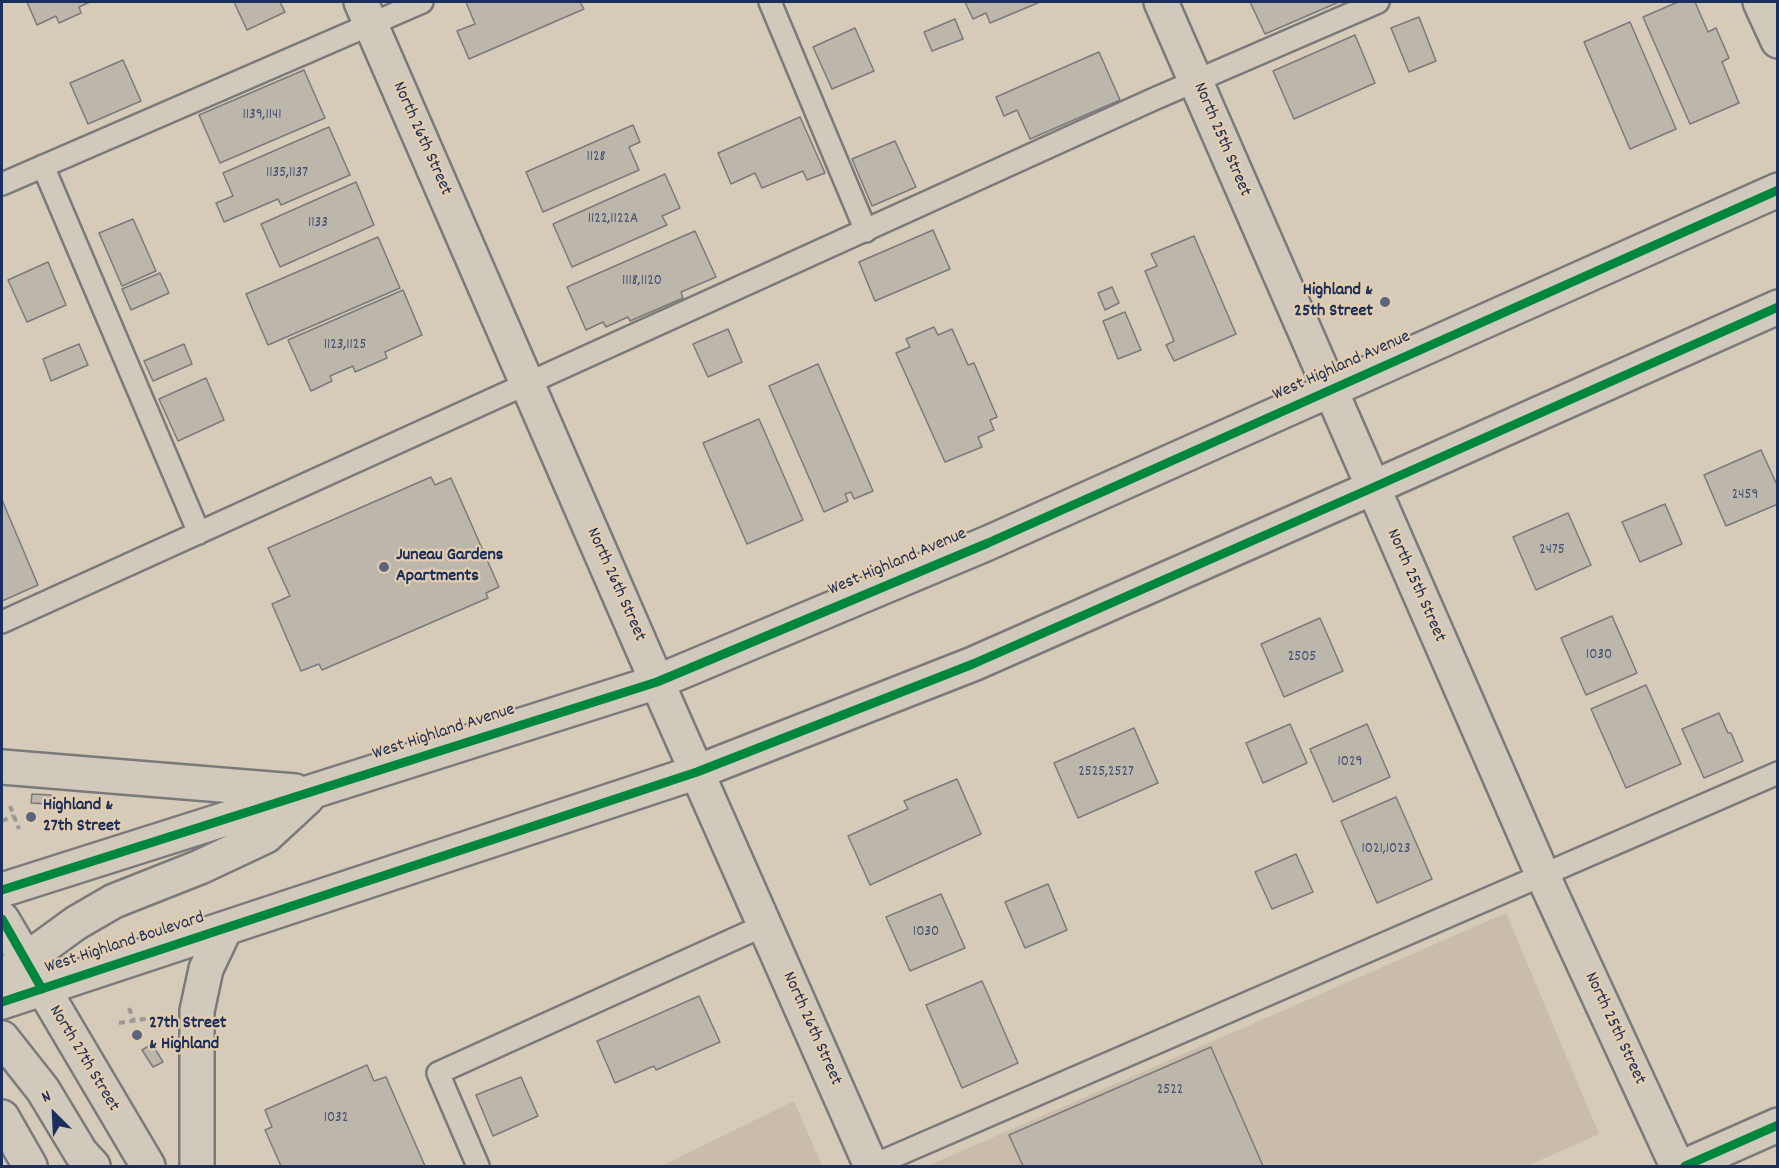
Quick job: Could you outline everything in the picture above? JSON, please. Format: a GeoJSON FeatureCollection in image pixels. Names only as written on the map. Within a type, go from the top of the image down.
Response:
{"type":"FeatureCollection","features":[{"type":"Feature","properties":{"kind":"main road","name":"North 25th Street"},"geometry":{"type":"LineString","coordinates":[[1161,2],[1543,876],[1677,1167]]}},
{"type":"Feature","properties":{"kind":"main road"},"geometry":{"type":"LineString","coordinates":[[1760,2],[1778,41]]}},
{"type":"Feature","properties":{"kind":"main road","name":"North 26th Street"},"geometry":{"type":"LineString","coordinates":[[366,13],[657,682],[872,1167]]}},
{"type":"Feature","properties":{"kind":"main road","name":"West Highland Avenue"},"geometry":{"type":"LineString","coordinates":[[2,890],[657,682],[988,543],[1778,190]]}},
{"type":"Feature","properties":{"kind":"main road"},"geometry":{"type":"LineString","coordinates":[[197,1167],[197,1011],[206,969],[225,929],[697,772],[973,664],[1778,307]]}},
{"type":"Feature","properties":{"kind":"main road"},"geometry":{"type":"LineString","coordinates":[[2,767],[314,791]]}},
{"type":"Feature","properties":{"kind":"main road"},"geometry":{"type":"LineString","coordinates":[[10,965],[114,901],[200,867],[266,836],[314,791]]}},
{"type":"Feature","properties":{"kind":"main road","name":"North 27th Street"},"geometry":{"type":"LineString","coordinates":[[2,919],[10,965],[42,989],[148,1167]]}},
{"type":"Feature","properties":{"kind":"main road","name":"West Highland Boulevard"},"geometry":{"type":"LineString","coordinates":[[2,1002],[225,929]]}},
{"type":"Feature","properties":{"kind":"main road"},"geometry":{"type":"LineString","coordinates":[[2,1038],[43,1090],[81,1153],[93,1167]]}},
{"type":"Feature","properties":{"kind":"main road"},"geometry":{"type":"LineString","coordinates":[[2,1117],[29,1166]]}},
{"type":"Feature","properties":{"kind":"main road"},"geometry":{"type":"LineString","coordinates":[[1685,1167],[1778,1125]]}},
{"type":"Feature","properties":{"kind":"main road"},"geometry":{"type":"LineString","coordinates":[[2,1154],[29,1166]]}},
{"type":"Feature","properties":{"kind":"lane"},"geometry":{"type":"LineString","coordinates":[[2,184],[366,13],[422,2]]}},
{"type":"Feature","properties":{"kind":"lane"},"geometry":{"type":"LineString","coordinates":[[770,2],[866,231]]}},
{"type":"Feature","properties":{"kind":"lane"},"geometry":{"type":"LineString","coordinates":[[2,622],[1196,81],[1378,2]]}},
{"type":"Feature","properties":{"kind":"lane"},"geometry":{"type":"LineString","coordinates":[[43,166],[200,533]]}},
{"type":"Feature","properties":{"kind":"lane"},"geometry":{"type":"LineString","coordinates":[[872,1167],[1778,773]]}},
{"type":"Feature","properties":{"kind":"lane"},"geometry":{"type":"LineString","coordinates":[[478,1167],[438,1073],[765,925]]}},
{"type":"Feature","properties":{"kind":"path"},"geometry":{"type":"LineString","coordinates":[[2,821],[14,816]]}},
{"type":"Feature","properties":{"kind":"path"},"geometry":{"type":"LineString","coordinates":[[129,1008],[134,1021]]}},
{"type":"Feature","properties":{"kind":"path"},"geometry":{"type":"LineString","coordinates":[[119,1023],[167,1015]]}},
{"type":"Feature","properties":{"kind":"shaded area"},"geometry":{"type":"Polygon","coordinates":[[[1506,913],[1599,1134],[1527,1166],[933,1166],[932,1164],[1506,913]]]}},
{"type":"Feature","properties":{"kind":"shaded area"},"geometry":{"type":"Polygon","coordinates":[[[794,1101],[822,1166],[661,1166],[794,1101]]]}},
{"type":"Feature","properties":{"kind":"building"},"geometry":{"type":"Polygon","coordinates":[[[27,2],[90,2],[79,7],[81,13],[59,23],[56,16],[37,25],[27,2]]]}},
{"type":"Feature","properties":{"kind":"building"},"geometry":{"type":"Polygon","coordinates":[[[234,2],[280,2],[285,12],[247,30],[234,2]]]}},
{"type":"Feature","properties":{"kind":"building"},"geometry":{"type":"Polygon","coordinates":[[[466,2],[580,2],[584,9],[469,59],[457,31],[475,24],[466,2]]]}},
{"type":"Feature","properties":{"kind":"building"},"geometry":{"type":"Polygon","coordinates":[[[965,2],[1040,2],[990,23],[986,13],[973,19],[965,2]]]}},
{"type":"Feature","properties":{"kind":"building"},"geometry":{"type":"Polygon","coordinates":[[[1250,2],[1339,2],[1265,34],[1250,2]]]}},
{"type":"Feature","properties":{"kind":"building"},"geometry":{"type":"Polygon","coordinates":[[[1678,2],[1695,2],[1708,32],[1716,28],[1729,58],[1722,62],[1739,103],[1690,124],[1643,17],[1678,2]]]}},
{"type":"Feature","properties":{"kind":"building"},"geometry":{"type":"Polygon","coordinates":[[[1419,17],[1436,61],[1409,72],[1391,28],[1419,17]]]}},
{"type":"Feature","properties":{"kind":"building"},"geometry":{"type":"Polygon","coordinates":[[[955,19],[963,39],[932,51],[924,32],[955,19]]]}},
{"type":"Feature","properties":{"kind":"building"},"geometry":{"type":"Polygon","coordinates":[[[1630,22],[1676,129],[1630,149],[1584,42],[1630,22]]]}},
{"type":"Feature","properties":{"kind":"building"},"geometry":{"type":"Polygon","coordinates":[[[855,28],[874,71],[832,89],[813,47],[855,28]]]}},
{"type":"Feature","properties":{"kind":"building"},"geometry":{"type":"Polygon","coordinates":[[[1355,35],[1375,83],[1294,119],[1273,71],[1355,35]]]}},
{"type":"Feature","properties":{"kind":"building"},"geometry":{"type":"Polygon","coordinates":[[[1099,52],[1120,100],[1030,139],[1017,110],[1004,116],[996,97],[1099,52]]]}},
{"type":"Feature","properties":{"kind":"building"},"geometry":{"type":"Polygon","coordinates":[[[123,60],[141,101],[88,124],[70,83],[123,60]]]}},
{"type":"Feature","properties":{"kind":"building"},"geometry":{"type":"Polygon","coordinates":[[[304,70],[325,118],[220,163],[199,115],[304,70]]]}},
{"type":"Feature","properties":{"kind":"building"},"geometry":{"type":"Polygon","coordinates":[[[800,117],[825,173],[807,180],[803,171],[762,188],[755,173],[731,184],[718,153],[800,117]]]}},
{"type":"Feature","properties":{"kind":"building"},"geometry":{"type":"Polygon","coordinates":[[[633,125],[640,142],[629,147],[639,170],[543,212],[526,172],[633,125]]]}},
{"type":"Feature","properties":{"kind":"building"},"geometry":{"type":"Polygon","coordinates":[[[329,127],[350,175],[281,205],[278,199],[224,222],[216,203],[233,196],[223,173],[329,127]]]}},
{"type":"Feature","properties":{"kind":"building"},"geometry":{"type":"Polygon","coordinates":[[[895,141],[916,187],[872,206],[852,159],[895,141]]]}},
{"type":"Feature","properties":{"kind":"building"},"geometry":{"type":"Polygon","coordinates":[[[665,174],[680,208],[662,216],[667,225],[572,267],[553,224],[665,174]]]}},
{"type":"Feature","properties":{"kind":"building"},"geometry":{"type":"Polygon","coordinates":[[[356,182],[374,225],[280,267],[261,224],[356,182]]]}},
{"type":"Feature","properties":{"kind":"building"},"geometry":{"type":"Polygon","coordinates":[[[133,219],[156,271],[122,286],[99,233],[133,219]]]}},
{"type":"Feature","properties":{"kind":"building"},"geometry":{"type":"Polygon","coordinates":[[[933,230],[950,269],[875,301],[859,262],[933,230]]]}},
{"type":"Feature","properties":{"kind":"building"},"geometry":{"type":"Polygon","coordinates":[[[695,231],[716,277],[681,292],[683,298],[630,321],[628,317],[606,327],[603,322],[586,330],[567,287],[695,231]]]}},
{"type":"Feature","properties":{"kind":"building"},"geometry":{"type":"Polygon","coordinates":[[[1194,236],[1236,334],[1174,361],[1166,345],[1174,341],[1145,271],[1157,266],[1151,254],[1194,236]]]}},
{"type":"Feature","properties":{"kind":"building"},"geometry":{"type":"Polygon","coordinates":[[[378,237],[400,288],[268,345],[246,294],[378,237]]]}},
{"type":"Feature","properties":{"kind":"building"},"geometry":{"type":"Polygon","coordinates":[[[48,262],[66,305],[27,322],[8,280],[48,262]]]}},
{"type":"Feature","properties":{"kind":"building"},"geometry":{"type":"Polygon","coordinates":[[[160,273],[169,293],[131,310],[122,289],[160,273]]]}},
{"type":"Feature","properties":{"kind":"building"},"geometry":{"type":"Polygon","coordinates":[[[1112,287],[1119,303],[1105,310],[1098,293],[1112,287]]]}},
{"type":"Feature","properties":{"kind":"building"},"geometry":{"type":"Polygon","coordinates":[[[403,290],[422,335],[385,352],[387,358],[355,372],[353,366],[330,376],[332,381],[311,391],[288,340],[403,290]]]}},
{"type":"Feature","properties":{"kind":"building"},"geometry":{"type":"Polygon","coordinates":[[[1125,312],[1141,350],[1118,359],[1103,321],[1125,312]]]}},
{"type":"Feature","properties":{"kind":"building"},"geometry":{"type":"Polygon","coordinates":[[[934,327],[938,335],[952,329],[968,365],[974,363],[997,417],[990,420],[994,430],[978,437],[982,447],[945,462],[896,353],[910,347],[906,339],[934,327]]]}},
{"type":"Feature","properties":{"kind":"building"},"geometry":{"type":"Polygon","coordinates":[[[728,329],[742,362],[708,377],[693,344],[728,329]]]}},
{"type":"Feature","properties":{"kind":"building"},"geometry":{"type":"Polygon","coordinates":[[[79,344],[88,365],[51,381],[43,359],[79,344]]]}},
{"type":"Feature","properties":{"kind":"building"},"geometry":{"type":"Polygon","coordinates":[[[184,344],[192,364],[153,381],[144,361],[184,344]]]}},
{"type":"Feature","properties":{"kind":"building"},"geometry":{"type":"Polygon","coordinates":[[[818,364],[873,491],[854,499],[851,492],[845,494],[848,501],[824,512],[769,386],[818,364]]]}},
{"type":"Feature","properties":{"kind":"building"},"geometry":{"type":"Polygon","coordinates":[[[206,378],[224,420],[178,441],[159,399],[206,378]]]}},
{"type":"Feature","properties":{"kind":"building"},"geometry":{"type":"Polygon","coordinates":[[[759,419],[803,520],[747,544],[703,443],[759,419]]]}},
{"type":"Feature","properties":{"kind":"building"},"geometry":{"type":"Polygon","coordinates":[[[1761,450],[1778,487],[1778,504],[1726,526],[1704,475],[1761,450]]]}},
{"type":"Feature","properties":{"kind":"building","name":"Juneau Gardens Apartments"},"geometry":{"type":"Polygon","coordinates":[[[431,477],[435,485],[451,478],[499,587],[486,593],[488,598],[322,670],[319,664],[301,671],[272,604],[290,596],[268,548],[431,477]]]}},
{"type":"Feature","properties":{"kind":"building"},"geometry":{"type":"Polygon","coordinates":[[[2,500],[38,585],[2,601],[2,500]]]}},
{"type":"Feature","properties":{"kind":"building"},"geometry":{"type":"Polygon","coordinates":[[[1665,504],[1682,544],[1640,562],[1622,522],[1665,504]]]}},
{"type":"Feature","properties":{"kind":"building"},"geometry":{"type":"Polygon","coordinates":[[[1568,513],[1591,565],[1536,590],[1513,537],[1568,513]]]}},
{"type":"Feature","properties":{"kind":"building"},"geometry":{"type":"Polygon","coordinates":[[[1612,616],[1637,673],[1586,695],[1561,638],[1612,616]]]}},
{"type":"Feature","properties":{"kind":"building"},"geometry":{"type":"Polygon","coordinates":[[[1320,618],[1343,671],[1284,697],[1261,644],[1320,618]]]}},
{"type":"Feature","properties":{"kind":"building"},"geometry":{"type":"Polygon","coordinates":[[[1646,685],[1681,764],[1626,788],[1591,709],[1646,685]]]}},
{"type":"Feature","properties":{"kind":"building"},"geometry":{"type":"Polygon","coordinates":[[[1719,713],[1743,761],[1704,778],[1682,729],[1719,713]]]}},
{"type":"Feature","properties":{"kind":"building"},"geometry":{"type":"Polygon","coordinates":[[[1290,724],[1307,763],[1263,783],[1246,743],[1290,724]]]}},
{"type":"Feature","properties":{"kind":"building"},"geometry":{"type":"Polygon","coordinates":[[[1367,724],[1390,777],[1333,802],[1310,749],[1367,724]]]}},
{"type":"Feature","properties":{"kind":"building"},"geometry":{"type":"Polygon","coordinates":[[[1134,728],[1158,783],[1078,818],[1054,763],[1134,728]]]}},
{"type":"Feature","properties":{"kind":"building"},"geometry":{"type":"Polygon","coordinates":[[[957,779],[981,834],[870,885],[848,836],[908,809],[904,801],[957,779]]]}},
{"type":"Feature","properties":{"kind":"building"},"geometry":{"type":"Polygon","coordinates":[[[32,794],[51,795],[50,804],[31,803],[32,794]]]}},
{"type":"Feature","properties":{"kind":"building"},"geometry":{"type":"Polygon","coordinates":[[[1396,797],[1432,879],[1377,903],[1341,821],[1396,797]]]}},
{"type":"Feature","properties":{"kind":"building"},"geometry":{"type":"Polygon","coordinates":[[[1296,854],[1313,892],[1272,909],[1255,872],[1296,854]]]}},
{"type":"Feature","properties":{"kind":"building"},"geometry":{"type":"Polygon","coordinates":[[[1048,884],[1067,930],[1025,948],[1005,902],[1048,884]]]}},
{"type":"Feature","properties":{"kind":"building"},"geometry":{"type":"Polygon","coordinates":[[[941,894],[965,948],[910,971],[886,917],[941,894]]]}},
{"type":"Feature","properties":{"kind":"building"},"geometry":{"type":"Polygon","coordinates":[[[982,981],[1018,1063],[962,1088],[926,1005],[982,981]]]}},
{"type":"Feature","properties":{"kind":"building"},"geometry":{"type":"Polygon","coordinates":[[[699,996],[720,1042],[656,1070],[654,1066],[615,1083],[597,1041],[699,996]]]}},
{"type":"Feature","properties":{"kind":"building"},"geometry":{"type":"Polygon","coordinates":[[[152,1044],[163,1062],[153,1067],[142,1050],[152,1044]]]}},
{"type":"Feature","properties":{"kind":"building"},"geometry":{"type":"Polygon","coordinates":[[[1211,1047],[1263,1166],[1023,1166],[1009,1135],[1211,1047]]]}},
{"type":"Feature","properties":{"kind":"building"},"geometry":{"type":"Polygon","coordinates":[[[367,1065],[374,1081],[386,1077],[425,1166],[281,1166],[265,1130],[272,1127],[265,1110],[367,1065]]]}},
{"type":"Feature","properties":{"kind":"building"},"geometry":{"type":"Polygon","coordinates":[[[521,1077],[538,1116],[493,1136],[476,1095],[521,1077]]]}},
{"type":"Feature","properties":{"kind":"cycle path"},"geometry":{"type":"LineString","coordinates":[[2,890],[657,682],[988,543],[1778,190]]}},
{"type":"Feature","properties":{"kind":"cycle path"},"geometry":{"type":"LineString","coordinates":[[2,1002],[697,772],[973,664],[1778,307]]}},
{"type":"Feature","properties":{"kind":"cycle path"},"geometry":{"type":"LineString","coordinates":[[2,919],[42,989]]}},
{"type":"Feature","properties":{"kind":"cycle path"},"geometry":{"type":"LineString","coordinates":[[1685,1166],[1778,1125]]}},
{"type":"Feature","properties":{"kind":"place","name":"Highland & 25th Street"},"geometry":{"type":"Point","coordinates":[1385,302]}},
{"type":"Feature","properties":{"kind":"place","name":"Juneau Gardens Apartments"},"geometry":{"type":"Point","coordinates":[384,567]}},
{"type":"Feature","properties":{"kind":"place","name":"Highland & 27th Street"},"geometry":{"type":"Point","coordinates":[31,817]}},
{"type":"Feature","properties":{"kind":"place","name":"27th Street & Highland"},"geometry":{"type":"Point","coordinates":[137,1035]}}]}
